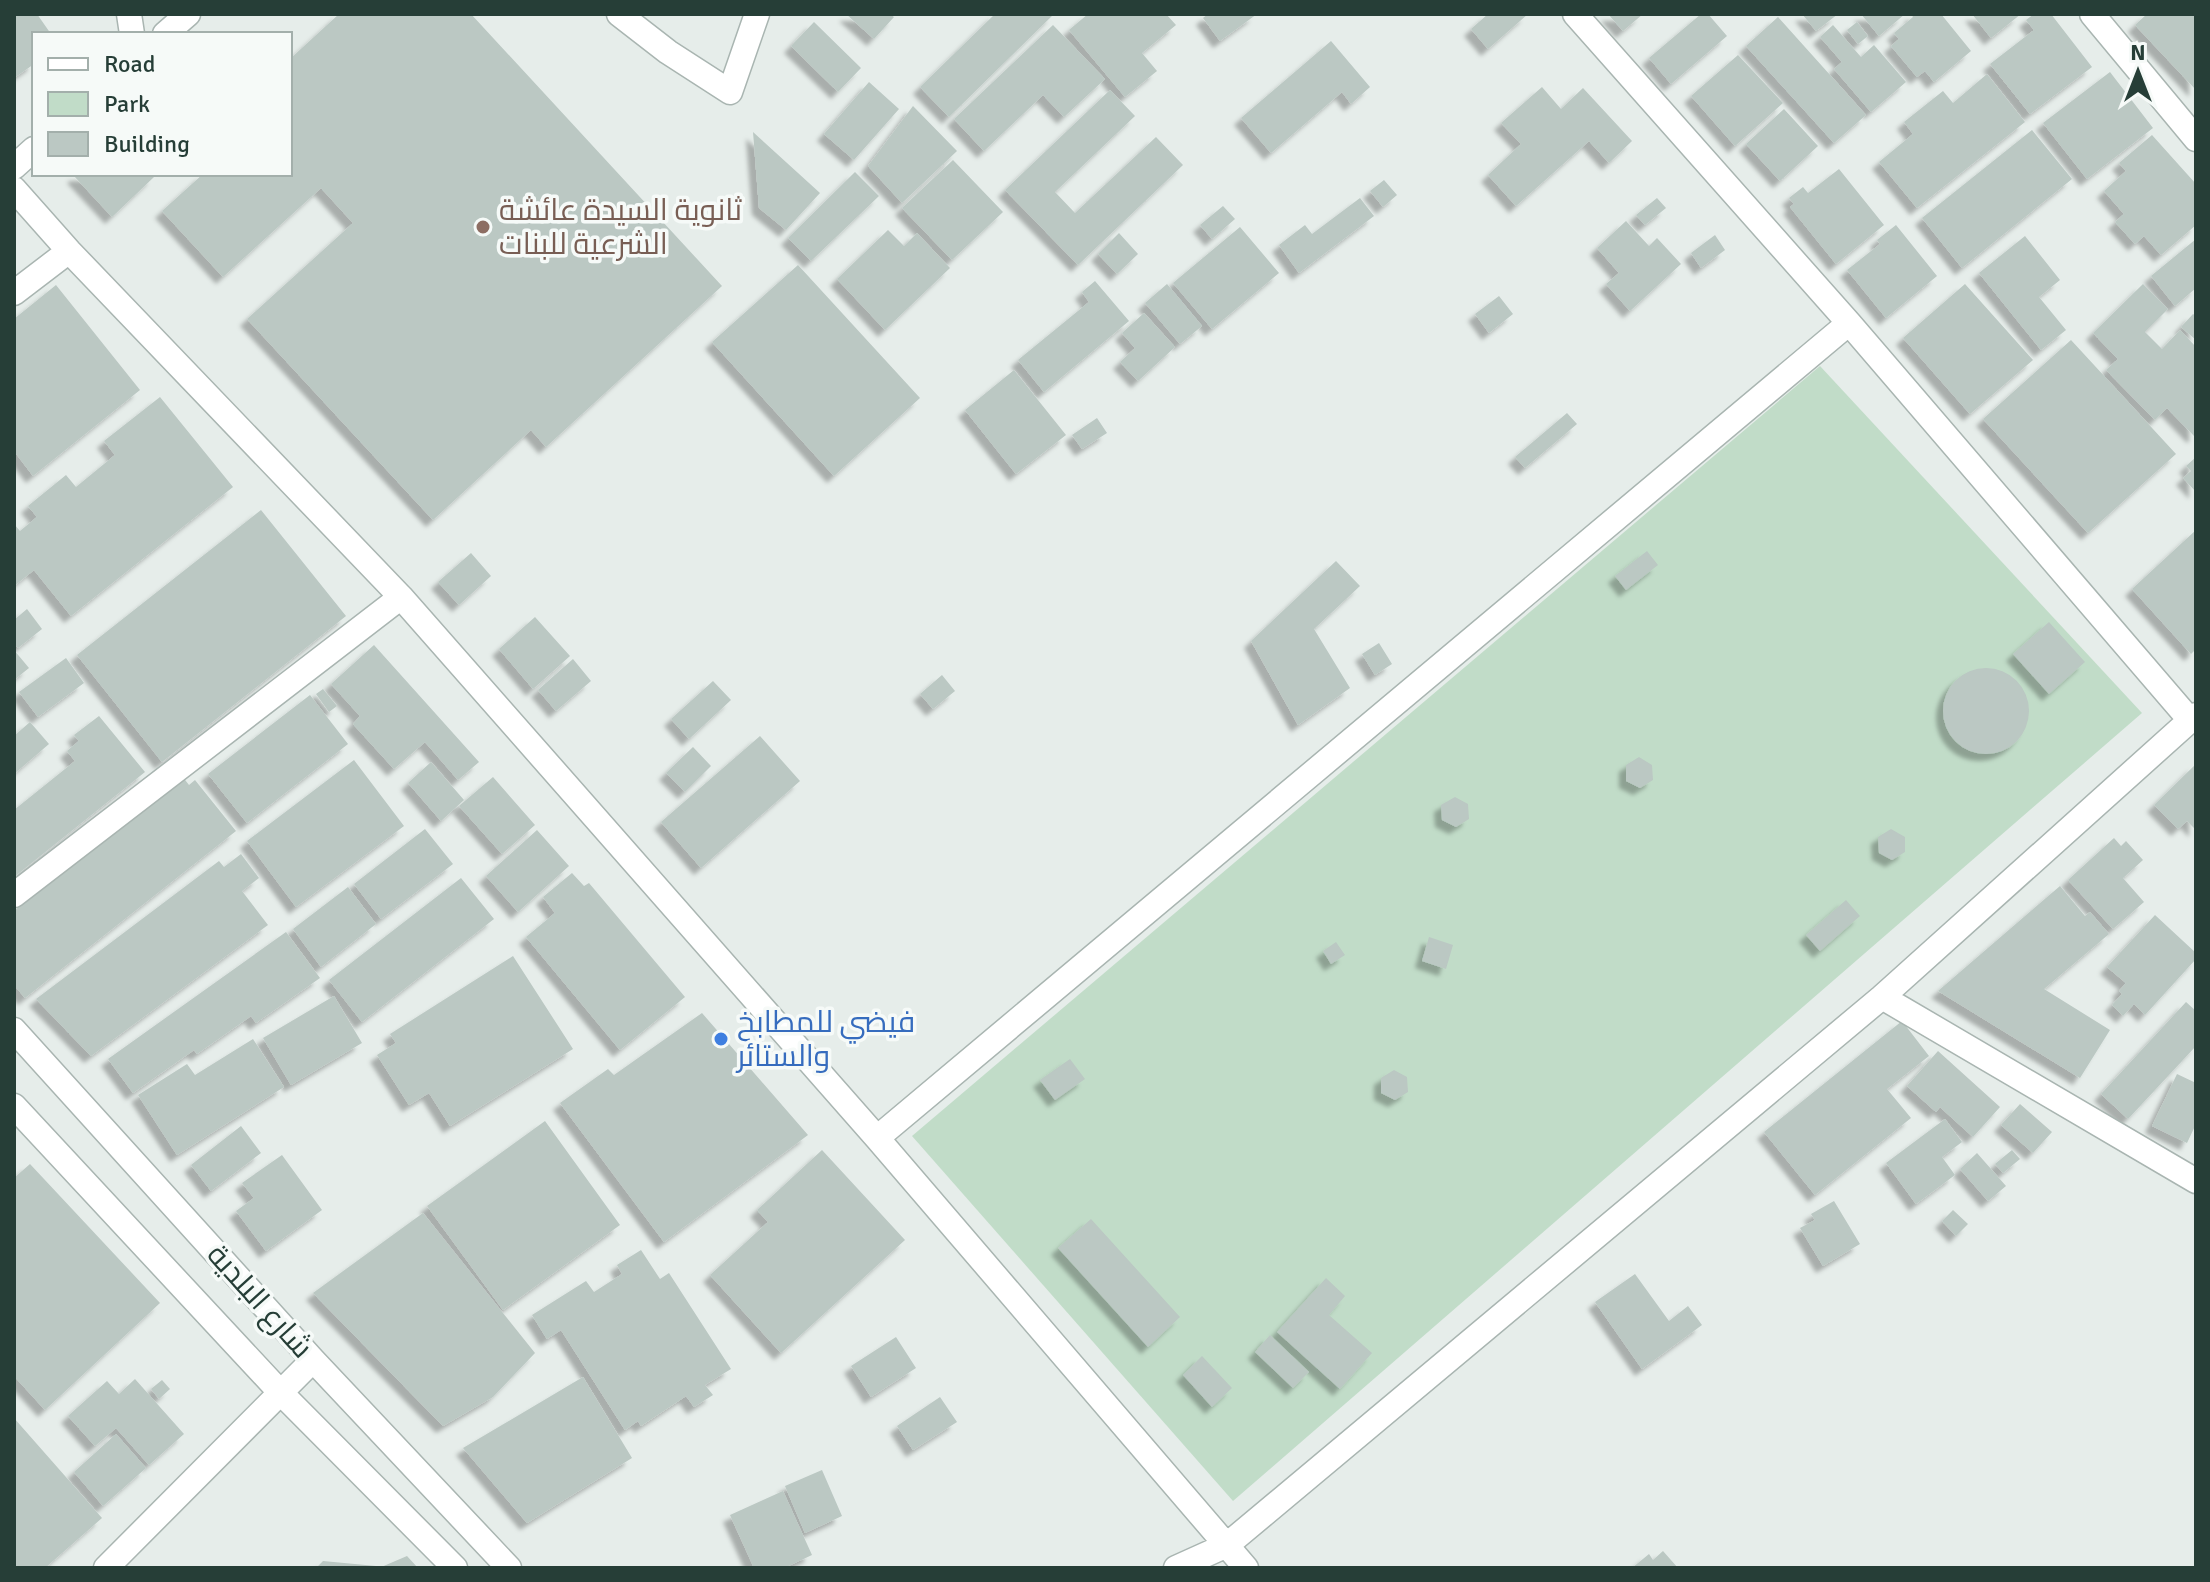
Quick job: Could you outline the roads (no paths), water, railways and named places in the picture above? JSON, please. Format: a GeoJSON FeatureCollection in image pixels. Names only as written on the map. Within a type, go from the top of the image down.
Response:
{"type":"FeatureCollection","features":[{"type":"Feature","properties":{"kind":"street"},"geometry":{"type":"LineString","coordinates":[[167,32],[188,14]]}},
{"type":"Feature","properties":{"kind":"street"},"geometry":{"type":"LineString","coordinates":[[619,14],[668,52],[730,92],[757,14]]}},
{"type":"Feature","properties":{"kind":"street"},"geometry":{"type":"LineString","coordinates":[[1176,1568],[1227,1545],[1882,997],[2193,718],[1575,14]]}},
{"type":"Feature","properties":{"kind":"street"},"geometry":{"type":"LineString","coordinates":[[2092,14],[2196,139]]}},
{"type":"Feature","properties":{"kind":"street"},"geometry":{"type":"LineString","coordinates":[[14,167],[32,151]]}},
{"type":"Feature","properties":{"kind":"street"},"geometry":{"type":"LineString","coordinates":[[14,189],[69,251],[401,597],[877,1138],[1246,1568]]}},
{"type":"Feature","properties":{"kind":"street"},"geometry":{"type":"LineString","coordinates":[[14,293],[69,251]]}},
{"type":"Feature","properties":{"kind":"street"},"geometry":{"type":"LineString","coordinates":[[877,1138],[1849,323]]}},
{"type":"Feature","properties":{"kind":"street"},"geometry":{"type":"LineString","coordinates":[[14,895],[401,597]]}},
{"type":"Feature","properties":{"kind":"street"},"geometry":{"type":"LineString","coordinates":[[1882,997],[2196,1181]]}},
{"type":"Feature","properties":{"kind":"street","name":"شارع البلدية"},"geometry":{"type":"LineString","coordinates":[[14,1030],[313,1360],[509,1568]]}},
{"type":"Feature","properties":{"kind":"street","name":"شارع البلدية"},"geometry":{"type":"LineString","coordinates":[[14,1106],[281,1393],[455,1568]]}},
{"type":"Feature","properties":{"kind":"street"},"geometry":{"type":"LineString","coordinates":[[106,1568],[313,1360]]}},
{"type":"Feature","properties":{"kind":"place","name":"ثانوية السيدة عائشة الشرعية للبنات"},"geometry":{"type":"Point","coordinates":[483,227]}},
{"type":"Feature","properties":{"kind":"place","name":"فيضي للمطابخ والستائر"},"geometry":{"type":"Point","coordinates":[721,1039]}}]}
